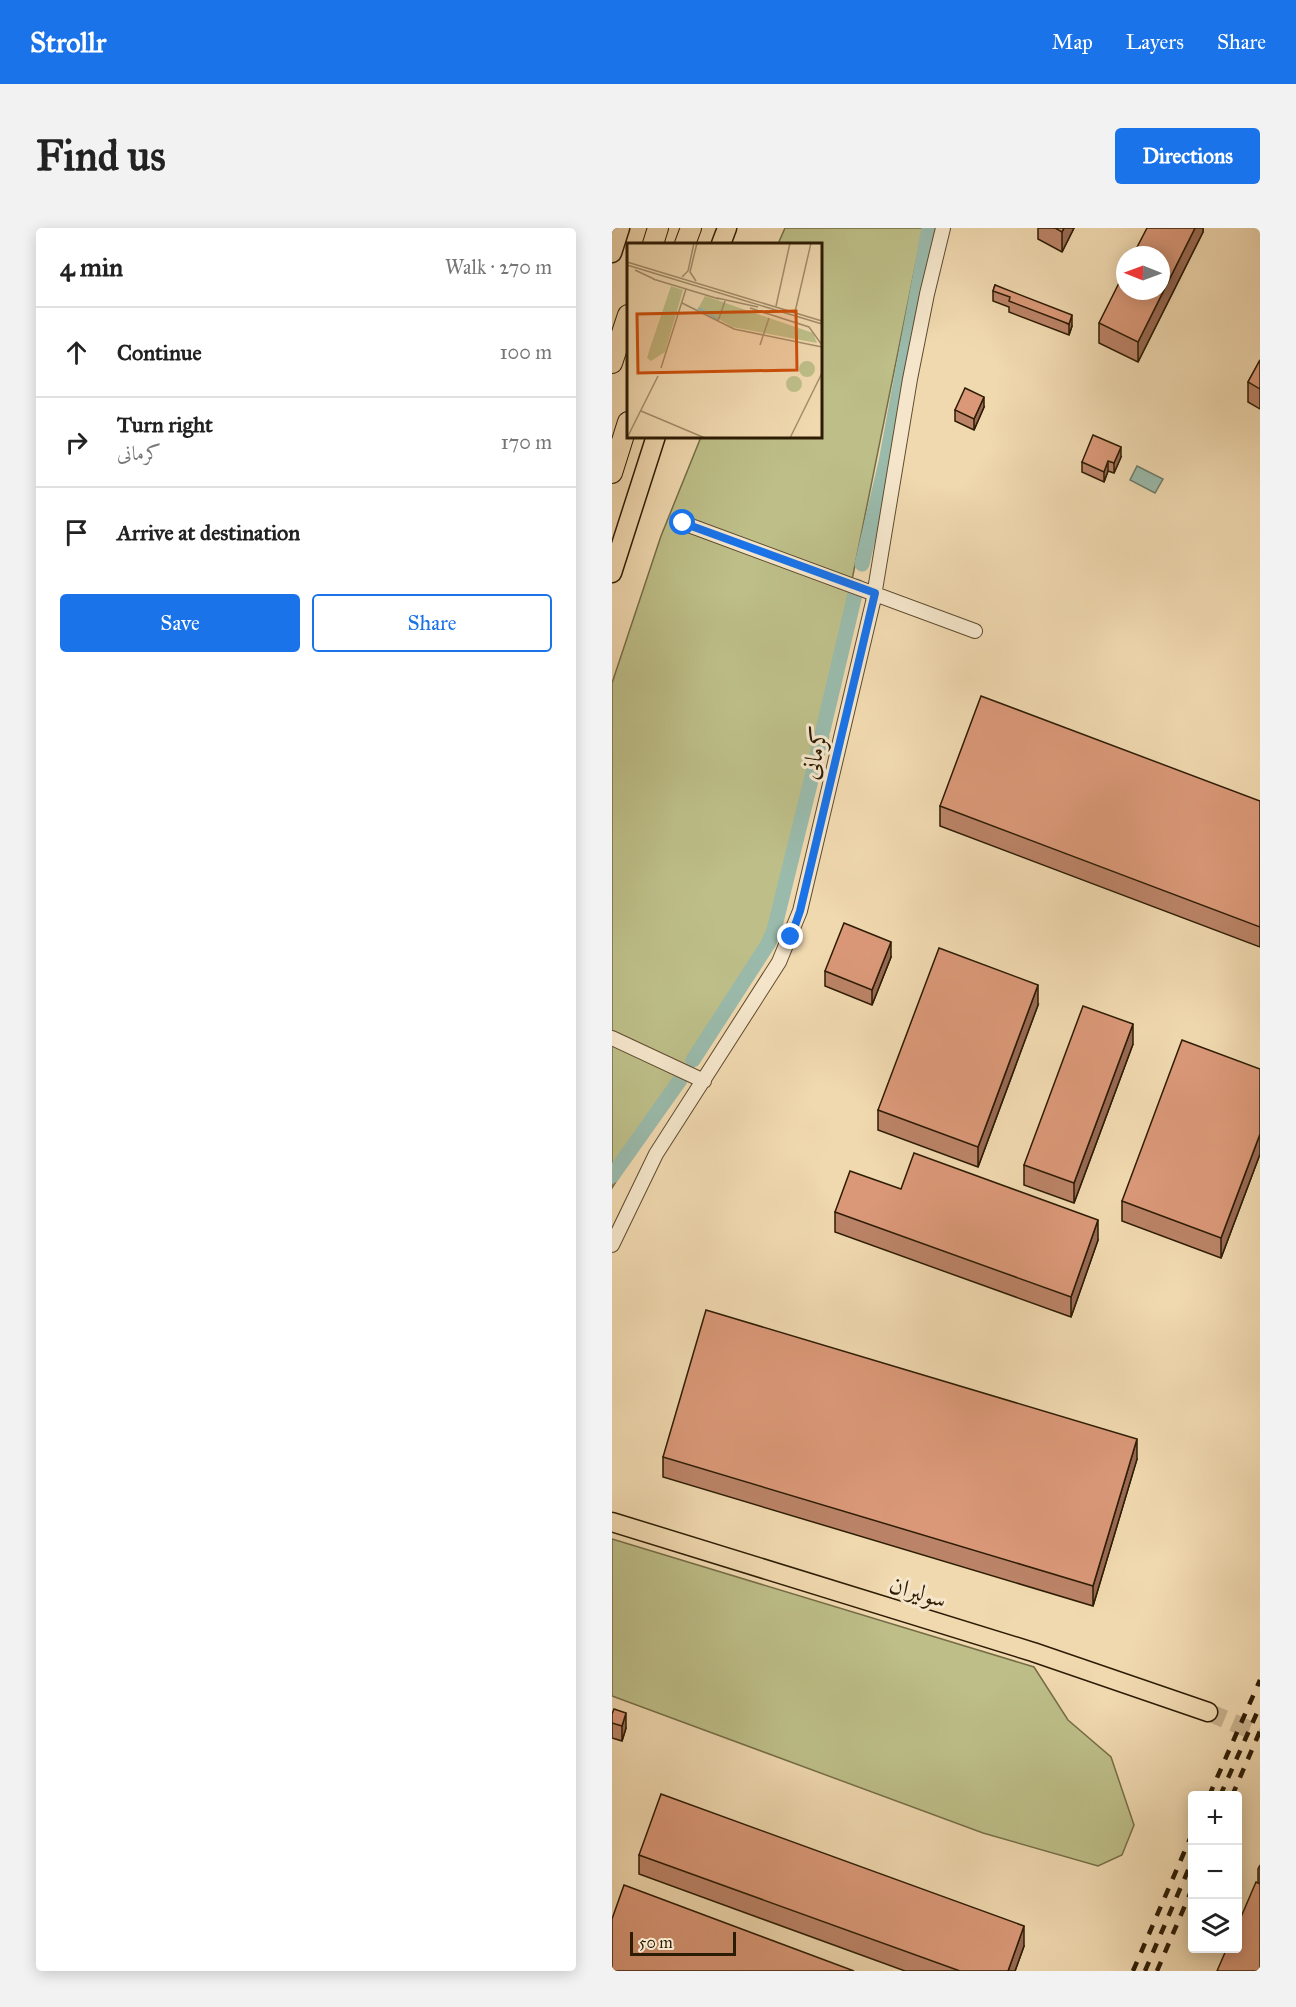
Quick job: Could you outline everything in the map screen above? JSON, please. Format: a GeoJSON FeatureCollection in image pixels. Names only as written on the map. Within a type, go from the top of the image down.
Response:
{"type":"FeatureCollection","features":[{"type":"Feature","properties":{"kind":"highway"},"geometry":{"type":"LineString","coordinates":[[653,243],[658,228]]}},
{"type":"Feature","properties":{"kind":"highway"},"geometry":{"type":"LineString","coordinates":[[685,243],[691,228]]}},
{"type":"Feature","properties":{"kind":"highway"},"geometry":{"type":"LineString","coordinates":[[612,363],[627,318]]}},
{"type":"Feature","properties":{"kind":"highway"},"geometry":{"type":"LineString","coordinates":[[612,473],[627,425]]}},
{"type":"Feature","properties":{"kind":"main road"},"geometry":{"type":"LineString","coordinates":[[721,243],[727,228]]}},
{"type":"Feature","properties":{"kind":"main road"},"geometry":{"type":"LineString","coordinates":[[612,253],[617,233]]}},
{"type":"Feature","properties":{"kind":"main road"},"geometry":{"type":"LineString","coordinates":[[612,573],[655,438]]}},
{"type":"Feature","properties":{"kind":"main road","name":"سولیران"},"geometry":{"type":"LineString","coordinates":[[612,1522],[1033,1652],[1208,1712]]}},
{"type":"Feature","properties":{"kind":"street","name":"کرمانی"},"geometry":{"type":"LineString","coordinates":[[612,1245],[656,1154],[779,962],[800,911],[875,593],[912,369],[927,294],[944,228]]}},
{"type":"Feature","properties":{"kind":"street"},"geometry":{"type":"LineString","coordinates":[[683,523],[975,631]]}},
{"type":"Feature","properties":{"kind":"street"},"geometry":{"type":"LineString","coordinates":[[612,1038],[704,1081]]}},
{"type":"Feature","properties":{"kind":"green space"},"geometry":{"type":"Polygon","coordinates":[[[785,228],[923,228],[852,580],[770,931],[612,1188],[612,683],[661,536],[701,438],[822,438],[822,243],[778,243],[785,228]]]}},
{"type":"Feature","properties":{"kind":"green space"},"geometry":{"type":"Polygon","coordinates":[[[612,1539],[1034,1667],[1068,1720],[1111,1757],[1134,1825],[1122,1855],[1098,1866],[983,1833],[612,1696],[612,1539]]]}},
{"type":"Feature","properties":{"kind":"shaded area"},"geometry":{"type":"Polygon","coordinates":[[[1137,466],[1163,479],[1155,493],[1130,480],[1137,466]]]}},
{"type":"Feature","properties":{"kind":"building"},"geometry":{"type":"Polygon","coordinates":[[[1147,228],[1195,228],[1170,278],[1170,246],[1138,246],[1147,228]]]}},
{"type":"Feature","properties":{"kind":"building"},"geometry":{"type":"Polygon","coordinates":[[[995,285],[1072,315],[1069,324],[1009,301],[1010,297],[993,291],[995,285]]]}},
{"type":"Feature","properties":{"kind":"building"},"geometry":{"type":"Polygon","coordinates":[[[1116,289],[1116,300],[1159,300],[1138,342],[1099,323],[1116,289]]]}},
{"type":"Feature","properties":{"kind":"building"},"geometry":{"type":"Polygon","coordinates":[[[1260,360],[1260,389],[1248,382],[1260,360]]]}},
{"type":"Feature","properties":{"kind":"building"},"geometry":{"type":"Polygon","coordinates":[[[965,388],[984,397],[974,419],[955,410],[965,388]]]}},
{"type":"Feature","properties":{"kind":"building"},"geometry":{"type":"Polygon","coordinates":[[[1093,435],[1121,447],[1114,463],[1108,461],[1104,472],[1082,462],[1093,435]]]}},
{"type":"Feature","properties":{"kind":"building"},"geometry":{"type":"Polygon","coordinates":[[[981,696],[1260,801],[1260,927],[940,806],[981,696]]]}},
{"type":"Feature","properties":{"kind":"building"},"geometry":{"type":"Polygon","coordinates":[[[844,923],[891,942],[872,990],[825,971],[844,923]]]}},
{"type":"Feature","properties":{"kind":"building"},"geometry":{"type":"Polygon","coordinates":[[[939,948],[1038,985],[978,1147],[878,1110],[939,948]]]}},
{"type":"Feature","properties":{"kind":"building"},"geometry":{"type":"Polygon","coordinates":[[[1083,1006],[1133,1024],[1074,1183],[1024,1165],[1083,1006]]]}},
{"type":"Feature","properties":{"kind":"building"},"geometry":{"type":"Polygon","coordinates":[[[1182,1040],[1260,1069],[1260,1134],[1221,1238],[1122,1201],[1182,1040]]]}},
{"type":"Feature","properties":{"kind":"building"},"geometry":{"type":"Polygon","coordinates":[[[914,1153],[1098,1220],[1071,1297],[835,1212],[850,1171],[901,1189],[914,1153]]]}},
{"type":"Feature","properties":{"kind":"building"},"geometry":{"type":"Polygon","coordinates":[[[706,1310],[1137,1439],[1093,1586],[663,1457],[706,1310]]]}},
{"type":"Feature","properties":{"kind":"building"},"geometry":{"type":"Polygon","coordinates":[[[614,1709],[626,1713],[622,1726],[612,1723],[614,1709]]]}},
{"type":"Feature","properties":{"kind":"building"},"geometry":{"type":"Polygon","coordinates":[[[661,1794],[1024,1926],[1008,1971],[960,1971],[639,1855],[661,1794]]]}},
{"type":"Feature","properties":{"kind":"building"},"geometry":{"type":"Polygon","coordinates":[[[1256,1882],[1260,1884],[1260,1971],[1217,1971],[1225,1953],[1242,1953],[1242,1915],[1256,1882]]]}},
{"type":"Feature","properties":{"kind":"building"},"geometry":{"type":"Polygon","coordinates":[[[624,1885],[854,1971],[612,1971],[612,1919],[624,1885]]]}},
{"type":"Feature","properties":{"kind":"waterway"},"geometry":{"type":"LineString","coordinates":[[862,564],[886,462],[929,228]]}},
{"type":"Feature","properties":{"kind":"waterway"},"geometry":{"type":"LineString","coordinates":[[823,730],[857,586]]}},
{"type":"Feature","properties":{"kind":"waterway"},"geometry":{"type":"LineString","coordinates":[[693,1060],[768,944],[774,930],[822,736]]}},
{"type":"Feature","properties":{"kind":"waterway"},"geometry":{"type":"LineString","coordinates":[[612,1176],[680,1080]]}},
{"type":"Feature","properties":{"kind":"tunnel"},"geometry":{"type":"LineString","coordinates":[[1208,1712],[1260,1734]]}},
{"type":"Feature","properties":{"kind":"railway"},"geometry":{"type":"LineString","coordinates":[[1211,1791],[1260,1680]]}},
{"type":"Feature","properties":{"kind":"railway"},"geometry":{"type":"LineString","coordinates":[[1222,1791],[1260,1706]]}},
{"type":"Feature","properties":{"kind":"railway"},"geometry":{"type":"LineString","coordinates":[[1234,1791],[1260,1731]]}},
{"type":"Feature","properties":{"kind":"railway"},"geometry":{"type":"LineString","coordinates":[[1133,1971],[1188,1843]]}},
{"type":"Feature","properties":{"kind":"railway"},"geometry":{"type":"LineString","coordinates":[[1145,1971],[1188,1870]]}},
{"type":"Feature","properties":{"kind":"railway"},"geometry":{"type":"LineString","coordinates":[[1157,1971],[1188,1898]]}},
{"type":"Feature","properties":{"kind":"route"},"geometry":{"type":"LineString","coordinates":[[683,523],[875,593],[800,911],[791,937]]}}]}
